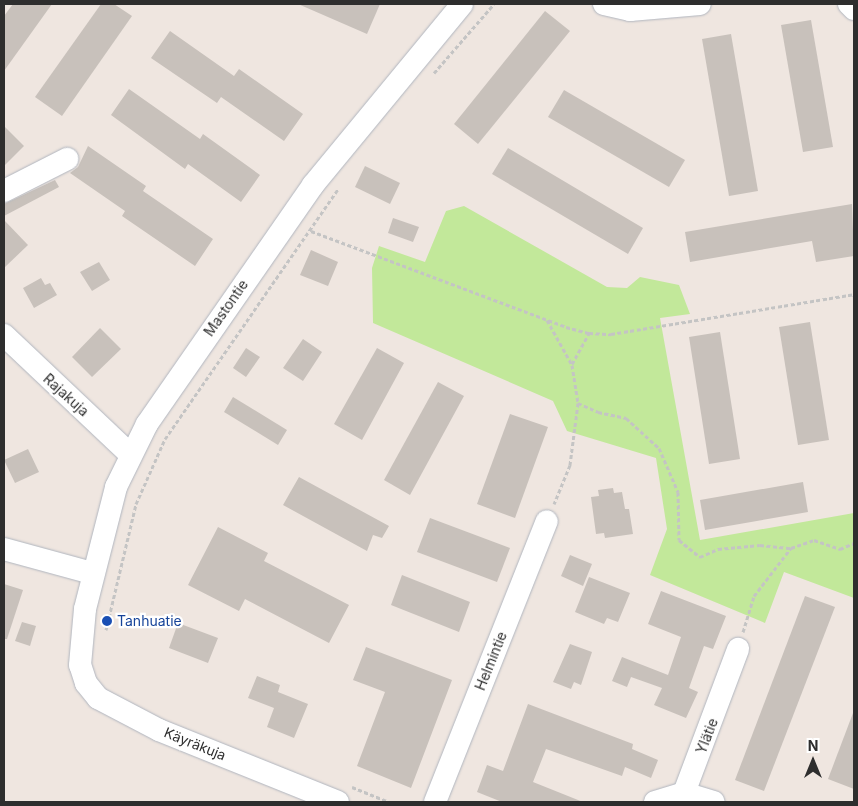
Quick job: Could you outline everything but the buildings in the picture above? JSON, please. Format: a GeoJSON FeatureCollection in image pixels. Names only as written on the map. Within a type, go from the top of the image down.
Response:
{"type":"FeatureCollection","features":[{"type":"Feature","properties":{"kind":"street","name":"Mastontie"},"geometry":{"type":"LineString","coordinates":[[80,658],[92,573],[114,495],[130,454],[184,367],[313,185],[462,4]]}},
{"type":"Feature","properties":{"kind":"street"},"geometry":{"type":"LineString","coordinates":[[604,4],[630,10],[700,4]]}},
{"type":"Feature","properties":{"kind":"street"},"geometry":{"type":"LineString","coordinates":[[848,4],[854,9]]}},
{"type":"Feature","properties":{"kind":"street"},"geometry":{"type":"LineString","coordinates":[[4,191],[67,160]]}},
{"type":"Feature","properties":{"kind":"street","name":"Rajakuja"},"geometry":{"type":"LineString","coordinates":[[4,335],[130,454]]}},
{"type":"Feature","properties":{"kind":"street","name":"Helmintie"},"geometry":{"type":"LineString","coordinates":[[435,802],[548,521]]}},
{"type":"Feature","properties":{"kind":"street"},"geometry":{"type":"LineString","coordinates":[[4,549],[92,573]]}},
{"type":"Feature","properties":{"kind":"street","name":"Ylätie"},"geometry":{"type":"LineString","coordinates":[[684,793],[738,649]]}},
{"type":"Feature","properties":{"kind":"street","name":"Käyräkuja"},"geometry":{"type":"LineString","coordinates":[[80,658],[86,683],[107,705],[159,730],[338,802]]}},
{"type":"Feature","properties":{"kind":"street"},"geometry":{"type":"LineString","coordinates":[[655,802],[684,793],[714,802]]}},
{"type":"Feature","properties":{"kind":"path"},"geometry":{"type":"LineString","coordinates":[[433,74],[494,4]]}},
{"type":"Feature","properties":{"kind":"path"},"geometry":{"type":"LineString","coordinates":[[104,637],[136,504],[165,439],[343,183]]}},
{"type":"Feature","properties":{"kind":"path"},"geometry":{"type":"LineString","coordinates":[[311,231],[546,320],[590,333],[611,334],[854,294]]}},
{"type":"Feature","properties":{"kind":"path"},"geometry":{"type":"LineString","coordinates":[[546,320],[572,365],[578,403],[570,465],[548,521]]}},
{"type":"Feature","properties":{"kind":"path"},"geometry":{"type":"LineString","coordinates":[[572,365],[590,333]]}},
{"type":"Feature","properties":{"kind":"path"},"geometry":{"type":"LineString","coordinates":[[578,403],[598,412],[626,418],[659,448],[678,492],[679,540],[700,557],[727,548],[760,545],[791,548],[814,540],[840,549],[854,544]]}},
{"type":"Feature","properties":{"kind":"path"},"geometry":{"type":"LineString","coordinates":[[738,649],[754,596],[791,548]]}},
{"type":"Feature","properties":{"kind":"green space"},"geometry":{"type":"Polygon","coordinates":[[[464,206],[607,287],[627,288],[640,277],[679,285],[690,314],[660,318],[700,540],[854,513],[854,598],[784,572],[765,623],[650,575],[667,529],[656,458],[567,431],[553,401],[373,323],[372,268],[379,246],[425,262],[446,211],[464,206]]]}},
{"type":"Feature","properties":{"kind":"place","name":"Tanhuatie"},"geometry":{"type":"Point","coordinates":[107,621]}}]}
